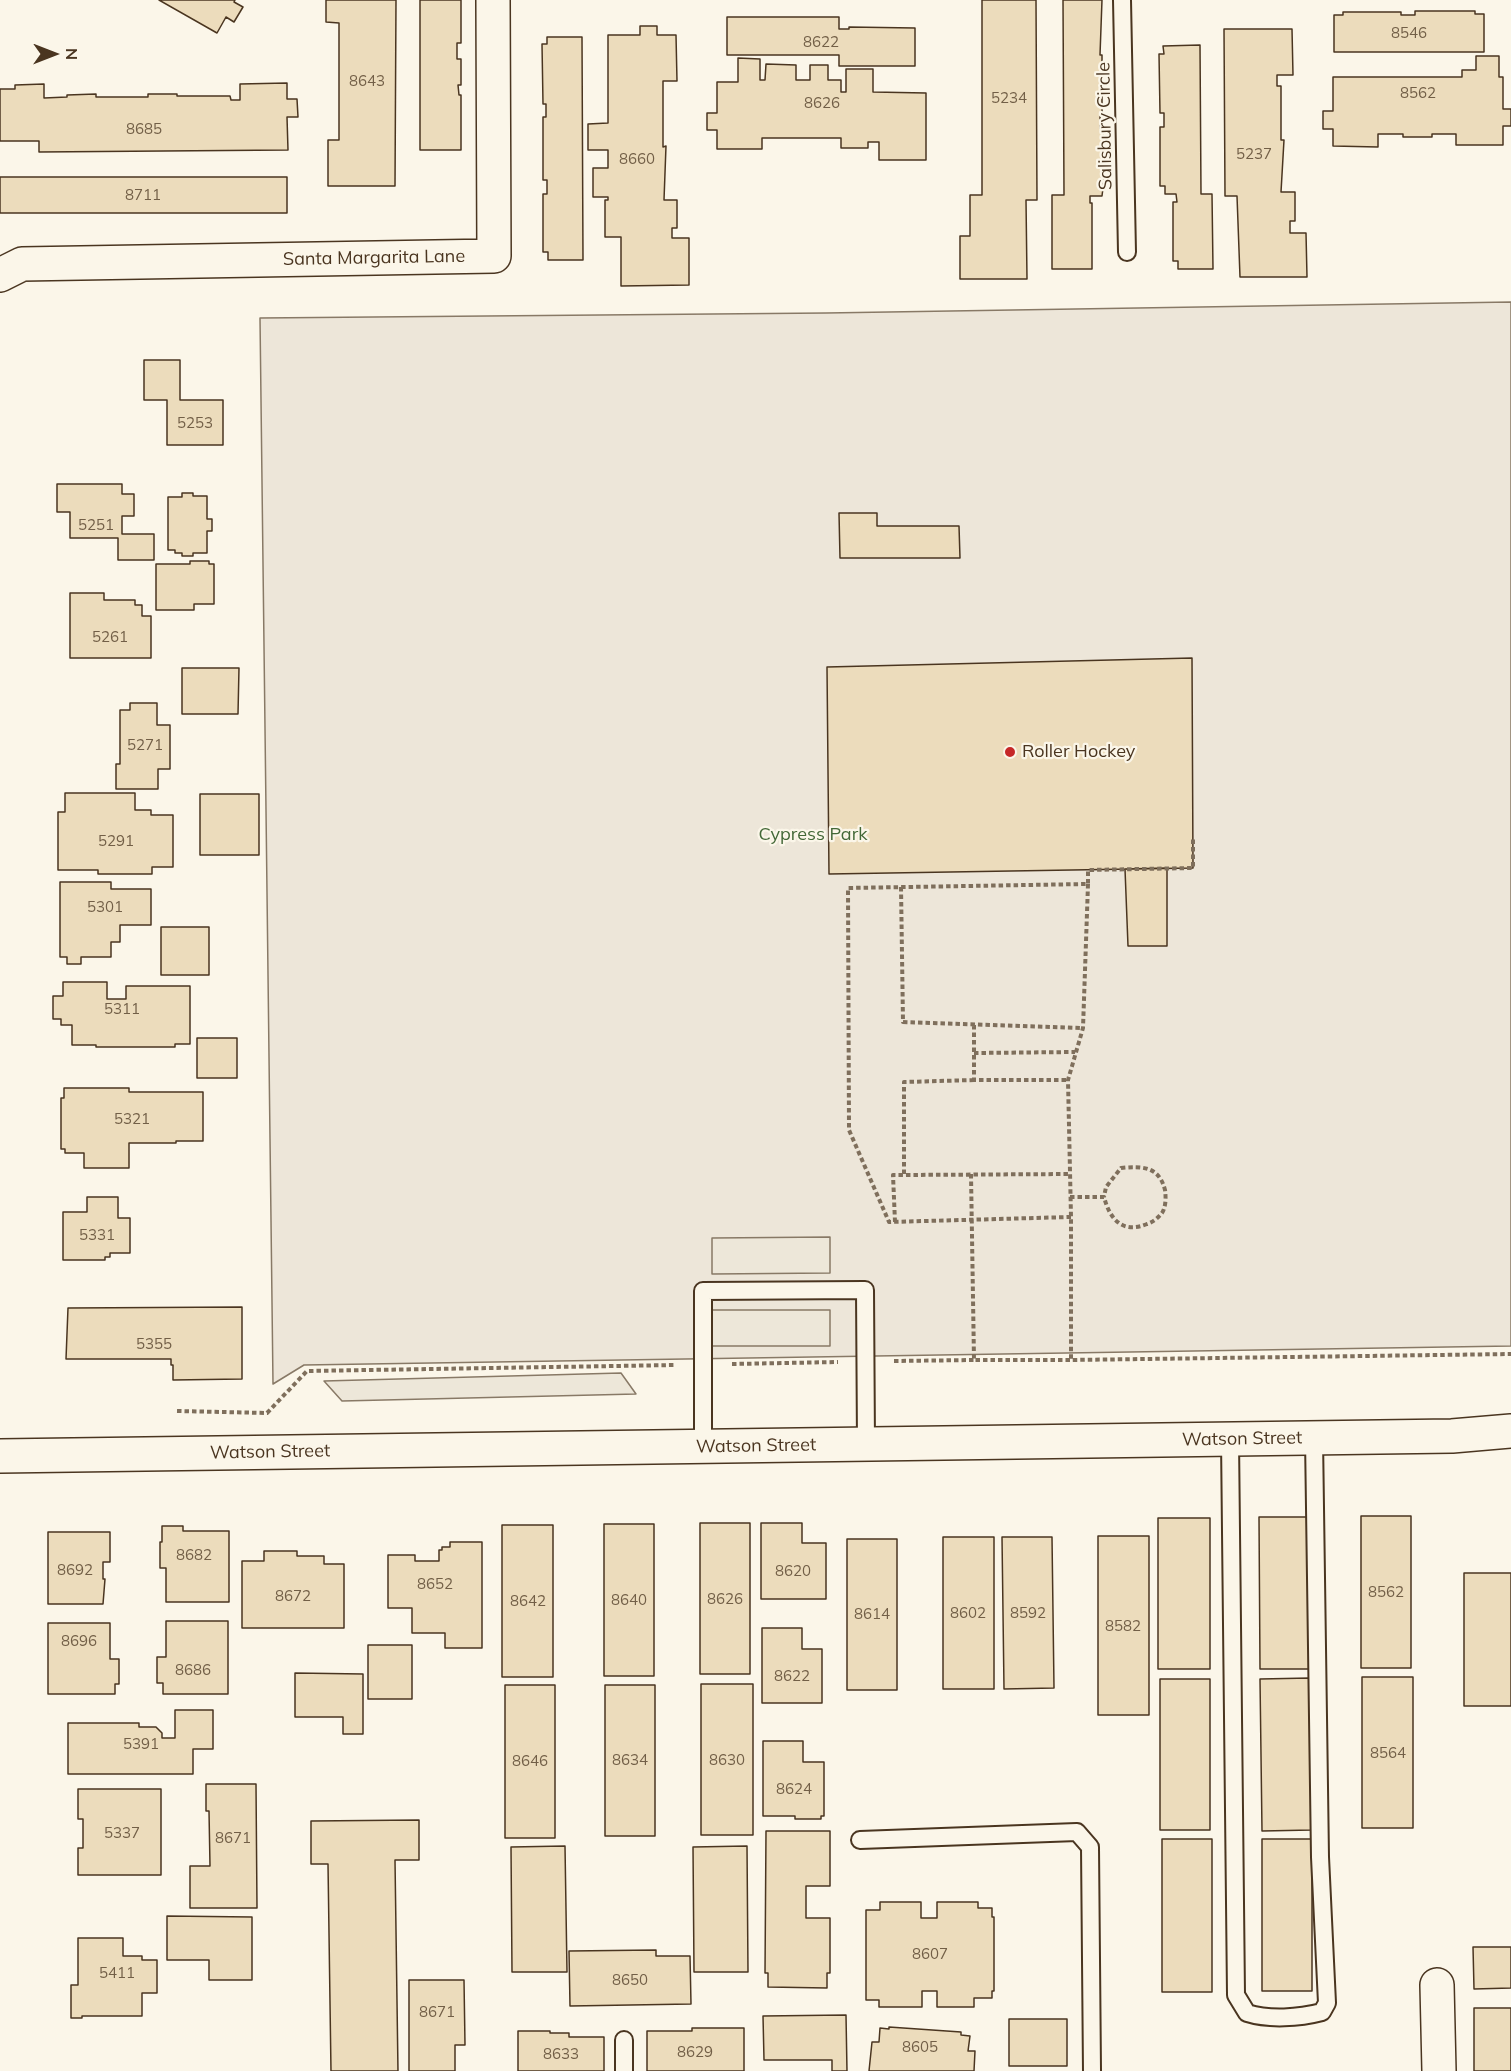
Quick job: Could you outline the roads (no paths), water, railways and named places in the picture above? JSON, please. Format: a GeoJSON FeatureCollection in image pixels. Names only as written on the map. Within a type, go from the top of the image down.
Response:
{"type":"FeatureCollection","features":[{"type":"Feature","properties":{"kind":"street","name":"Santa Margarita Lane"},"geometry":{"type":"LineString","coordinates":[[0,275],[22,264],[494,256],[494,0]]}},
{"type":"Feature","properties":{"kind":"street","name":"Watson Street"},"geometry":{"type":"LineString","coordinates":[[0,1456],[1452,1436],[1511,1431]]}},
{"type":"Feature","properties":{"kind":"street"},"geometry":{"type":"LineString","coordinates":[[1437,1985],[1439,2071]]}},
{"type":"Feature","properties":{"kind":"lane","name":"Salisbury Circle"},"geometry":{"type":"LineString","coordinates":[[1122,0],[1127,252]]}},
{"type":"Feature","properties":{"kind":"lane"},"geometry":{"type":"LineString","coordinates":[[703,1446],[703,1291],[865,1290],[866,1444]]}},
{"type":"Feature","properties":{"kind":"lane"},"geometry":{"type":"LineString","coordinates":[[1230,1439],[1236,1995],[1246,2013],[1260,2017],[1311,2015],[1322,2012],[1327,2003],[1320,1857],[1314,1438]]}},
{"type":"Feature","properties":{"kind":"lane"},"geometry":{"type":"LineString","coordinates":[[860,1840],[1077,1832],[1090,1847],[1092,2071]]}},
{"type":"Feature","properties":{"kind":"lane"},"geometry":{"type":"LineString","coordinates":[[624,2040],[624,2071]]}},
{"type":"Feature","properties":{"kind":"place","name":"Roller Hockey"},"geometry":{"type":"Point","coordinates":[1010,752]}},
{"type":"Feature","properties":{"kind":"park label","name":"Cypress Park"},"geometry":{"type":"Point","coordinates":[813,835]}}]}
